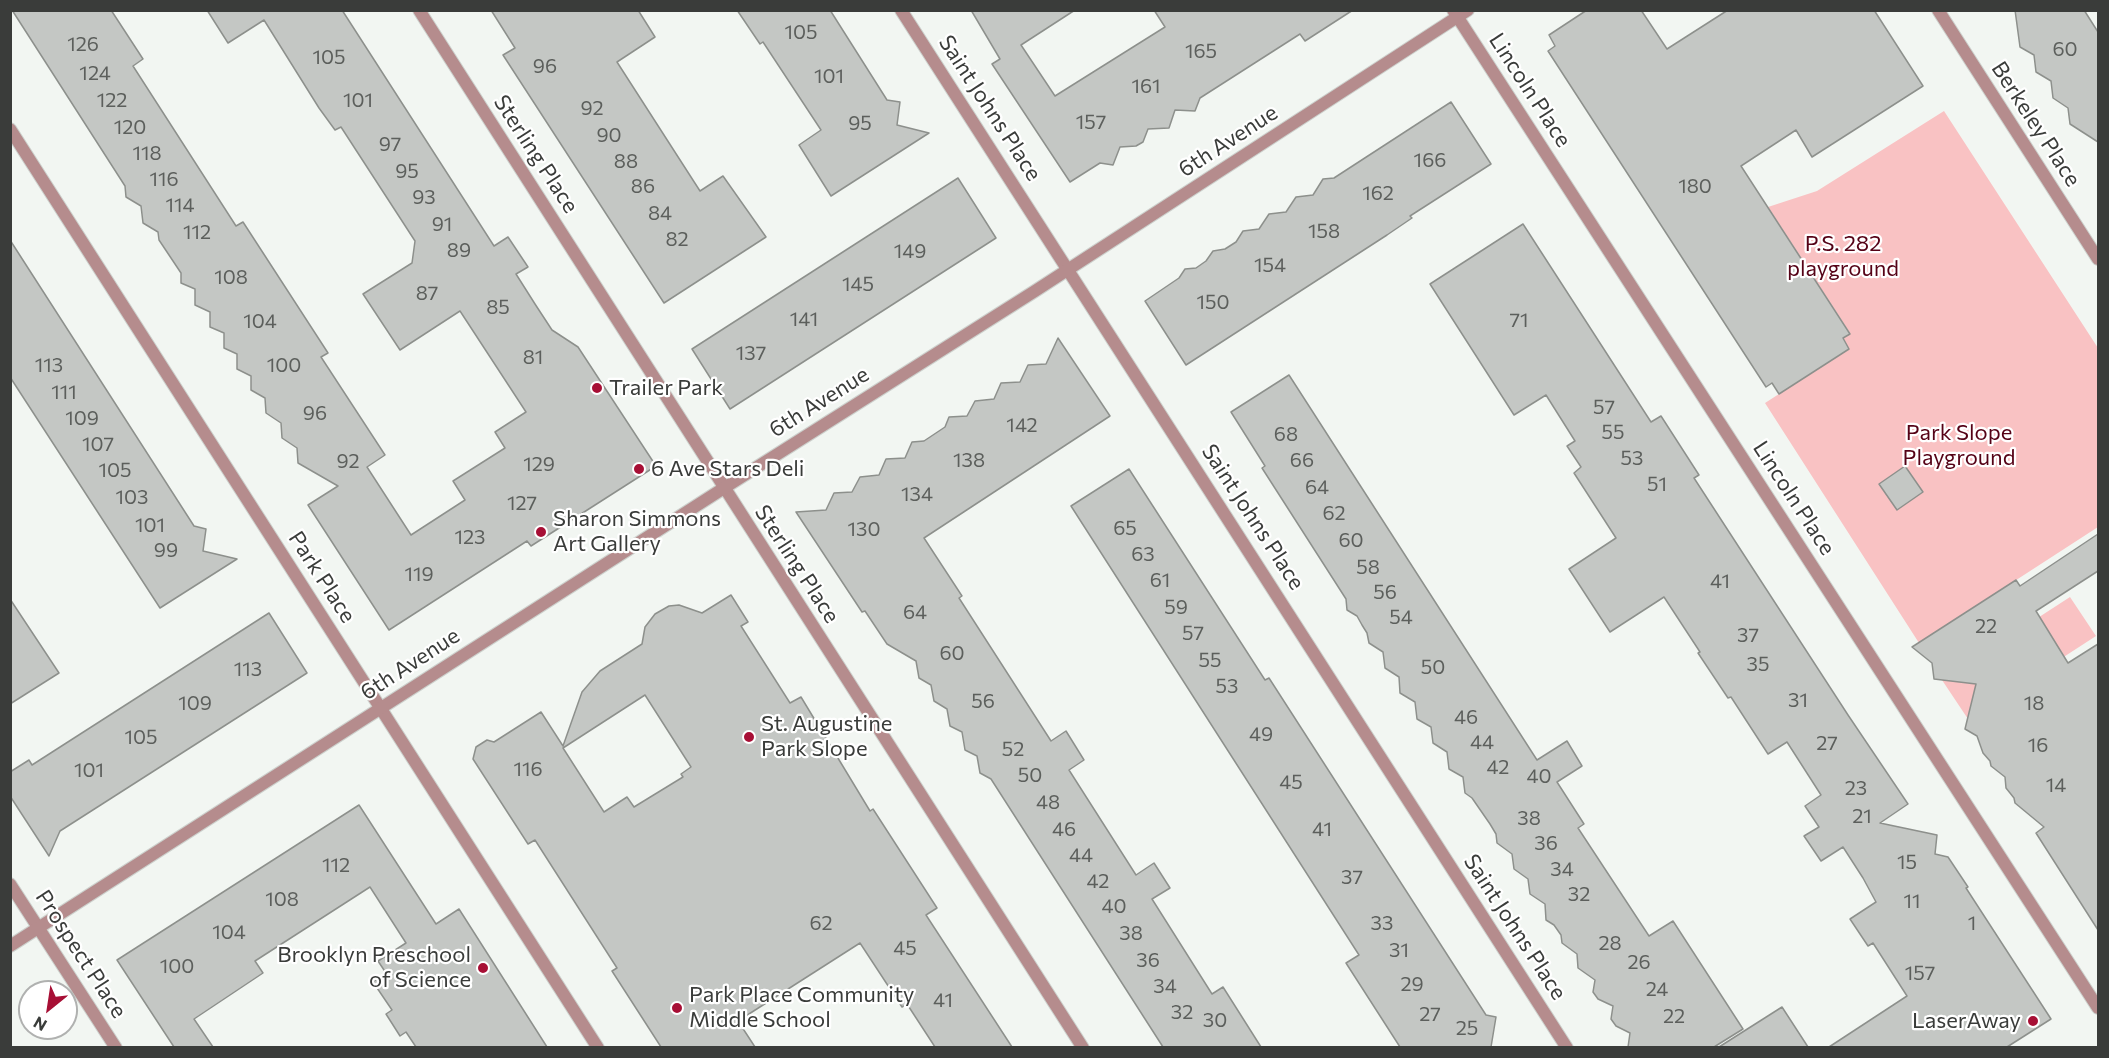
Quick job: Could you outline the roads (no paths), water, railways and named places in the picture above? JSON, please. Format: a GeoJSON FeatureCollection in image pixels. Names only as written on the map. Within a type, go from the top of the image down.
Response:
{"type":"FeatureCollection","features":[{"type":"Feature","properties":{"kind":"street","name":"Sterling Place"},"geometry":{"type":"LineString","coordinates":[[419,10],[1083,1047]]}},
{"type":"Feature","properties":{"kind":"street","name":"Saint Johns Place"},"geometry":{"type":"LineString","coordinates":[[902,10],[1567,1047]]}},
{"type":"Feature","properties":{"kind":"street","name":"Berkeley Place"},"geometry":{"type":"LineString","coordinates":[[1938,10],[2098,259]]}},
{"type":"Feature","properties":{"kind":"street","name":"6th Avenue"},"geometry":{"type":"LineString","coordinates":[[10,946],[1069,269],[1460,13]]}},
{"type":"Feature","properties":{"kind":"street","name":"Lincoln Place"},"geometry":{"type":"LineString","coordinates":[[1460,13],[2098,1008]]}},
{"type":"Feature","properties":{"kind":"street","name":"Park Place"},"geometry":{"type":"LineString","coordinates":[[10,129],[598,1047]]}},
{"type":"Feature","properties":{"kind":"street","name":"Prospect Place"},"geometry":{"type":"LineString","coordinates":[[10,884],[116,1047]]}},
{"type":"Feature","properties":{"kind":"place","name":"Trailer Park"},"geometry":{"type":"Point","coordinates":[597,388]}},
{"type":"Feature","properties":{"kind":"place","name":"6 Ave Stars Deli"},"geometry":{"type":"Point","coordinates":[639,469]}},
{"type":"Feature","properties":{"kind":"place","name":"Sharon Simmons Art Gallery"},"geometry":{"type":"Point","coordinates":[541,532]}},
{"type":"Feature","properties":{"kind":"place","name":"St. Augustine Park Slope"},"geometry":{"type":"Point","coordinates":[749,737]}},
{"type":"Feature","properties":{"kind":"place","name":"Brooklyn Preschool of Science"},"geometry":{"type":"Point","coordinates":[483,968]}},
{"type":"Feature","properties":{"kind":"place","name":"Park Place Community Middle School"},"geometry":{"type":"Point","coordinates":[677,1008]}},
{"type":"Feature","properties":{"kind":"place","name":"LaserAway"},"geometry":{"type":"Point","coordinates":[2033,1021]}},
{"type":"Feature","properties":{"kind":"park label","name":"P.S. 282 playground"},"geometry":{"type":"Point","coordinates":[1843,256]}},
{"type":"Feature","properties":{"kind":"park label","name":"Park Slope Playground"},"geometry":{"type":"Point","coordinates":[1959,446]}}]}
